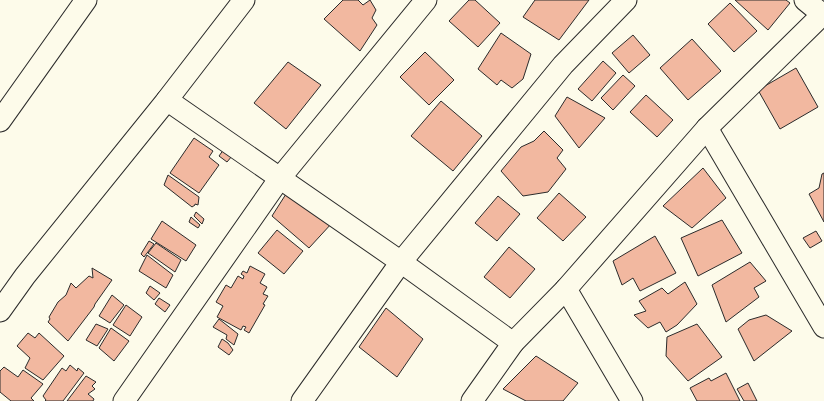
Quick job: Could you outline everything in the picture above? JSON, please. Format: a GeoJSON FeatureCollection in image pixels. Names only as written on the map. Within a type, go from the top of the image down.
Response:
{"type":"FeatureCollection","features":[{"type":"Feature","properties":{"kind":"street"},"geometry":{"type":"LineString","coordinates":[[0,121],[86,0]]}},
{"type":"Feature","properties":{"kind":"street"},"geometry":{"type":"LineString","coordinates":[[0,311],[30,270],[167,100],[244,0]]}},
{"type":"Feature","properties":{"kind":"street"},"geometry":{"type":"LineString","coordinates":[[124,401],[280,178],[426,0]]}},
{"type":"Feature","properties":{"kind":"street"},"geometry":{"type":"LineString","coordinates":[[302,401],[401,262],[563,65],[626,0]]}},
{"type":"Feature","properties":{"kind":"street"},"geometry":{"type":"LineString","coordinates":[[472,401],[513,343],[566,289],[707,128],[823,14],[805,0]]}},
{"type":"Feature","properties":{"kind":"street"},"geometry":{"type":"LineString","coordinates":[[167,100],[401,262],[513,343]]}},
{"type":"Feature","properties":{"kind":"street"},"geometry":{"type":"LineString","coordinates":[[707,128],[824,327]]}},
{"type":"Feature","properties":{"kind":"street"},"geometry":{"type":"LineString","coordinates":[[566,289],[632,401]]}},
{"type":"Feature","properties":{"kind":"building"},"geometry":{"type":"Polygon","coordinates":[[[343,0],[358,0],[363,5],[370,0],[376,10],[372,18],[377,25],[360,51],[324,19],[343,0]]]}},
{"type":"Feature","properties":{"kind":"building"},"geometry":{"type":"Polygon","coordinates":[[[469,0],[475,0],[500,23],[478,47],[449,21],[469,0]]]}},
{"type":"Feature","properties":{"kind":"building"},"geometry":{"type":"Polygon","coordinates":[[[535,0],[589,0],[559,40],[523,17],[535,0]]]}},
{"type":"Feature","properties":{"kind":"building"},"geometry":{"type":"Polygon","coordinates":[[[735,0],[786,0],[790,3],[768,30],[735,0]]]}},
{"type":"Feature","properties":{"kind":"building"},"geometry":{"type":"Polygon","coordinates":[[[730,3],[757,31],[734,52],[708,24],[730,3]]]}},
{"type":"Feature","properties":{"kind":"building"},"geometry":{"type":"Polygon","coordinates":[[[501,33],[531,54],[523,79],[512,88],[501,80],[497,85],[478,69],[501,33]]]}},
{"type":"Feature","properties":{"kind":"building"},"geometry":{"type":"Polygon","coordinates":[[[633,35],[650,55],[629,73],[612,53],[633,35]]]}},
{"type":"Feature","properties":{"kind":"building"},"geometry":{"type":"Polygon","coordinates":[[[692,39],[721,71],[688,100],[660,68],[692,39]]]}},
{"type":"Feature","properties":{"kind":"building"},"geometry":{"type":"Polygon","coordinates":[[[425,52],[454,80],[429,105],[400,77],[425,52]]]}},
{"type":"Feature","properties":{"kind":"building"},"geometry":{"type":"Polygon","coordinates":[[[603,61],[616,73],[592,101],[578,89],[603,61]]]}},
{"type":"Feature","properties":{"kind":"building"},"geometry":{"type":"Polygon","coordinates":[[[288,62],[321,85],[286,129],[254,103],[288,62]]]}},
{"type":"Feature","properties":{"kind":"building"},"geometry":{"type":"Polygon","coordinates":[[[796,68],[818,107],[780,129],[758,90],[796,68]]]}},
{"type":"Feature","properties":{"kind":"building"},"geometry":{"type":"Polygon","coordinates":[[[623,75],[635,86],[613,110],[601,98],[623,75]]]}},
{"type":"Feature","properties":{"kind":"building"},"geometry":{"type":"Polygon","coordinates":[[[646,95],[673,120],[657,137],[630,112],[646,95]]]}},
{"type":"Feature","properties":{"kind":"building"},"geometry":{"type":"Polygon","coordinates":[[[567,97],[605,118],[579,148],[555,116],[567,97]]]}},
{"type":"Feature","properties":{"kind":"building"},"geometry":{"type":"Polygon","coordinates":[[[441,101],[482,136],[453,171],[411,136],[441,101]]]}},
{"type":"Feature","properties":{"kind":"building"},"geometry":{"type":"Polygon","coordinates":[[[544,131],[563,150],[557,158],[566,169],[548,192],[523,196],[501,171],[521,147],[534,141],[544,131]]]}},
{"type":"Feature","properties":{"kind":"building"},"geometry":{"type":"Polygon","coordinates":[[[194,138],[213,151],[209,157],[219,165],[199,193],[170,173],[194,138]]]}},
{"type":"Feature","properties":{"kind":"building"},"geometry":{"type":"Polygon","coordinates":[[[224,149],[232,156],[227,162],[219,156],[224,149]]]}},
{"type":"Feature","properties":{"kind":"building"},"geometry":{"type":"Polygon","coordinates":[[[703,168],[726,198],[692,228],[663,206],[703,168]]]}},
{"type":"Feature","properties":{"kind":"building"},"geometry":{"type":"Polygon","coordinates":[[[824,173],[824,222],[809,194],[819,188],[822,174],[824,173]]]}},
{"type":"Feature","properties":{"kind":"building"},"geometry":{"type":"Polygon","coordinates":[[[168,175],[199,197],[198,205],[195,204],[192,207],[164,185],[168,175]]]}},
{"type":"Feature","properties":{"kind":"building"},"geometry":{"type":"Polygon","coordinates":[[[559,193],[586,217],[563,241],[537,218],[559,193]]]}},
{"type":"Feature","properties":{"kind":"building"},"geometry":{"type":"Polygon","coordinates":[[[286,194],[332,223],[309,248],[272,216],[286,194]]]}},
{"type":"Feature","properties":{"kind":"building"},"geometry":{"type":"Polygon","coordinates":[[[498,196],[520,214],[497,241],[475,223],[498,196]]]}},
{"type":"Feature","properties":{"kind":"building"},"geometry":{"type":"Polygon","coordinates":[[[196,212],[204,219],[202,224],[194,216],[196,212]]]}},
{"type":"Feature","properties":{"kind":"building"},"geometry":{"type":"Polygon","coordinates":[[[191,217],[200,225],[198,228],[189,222],[191,217]]]}},
{"type":"Feature","properties":{"kind":"building"},"geometry":{"type":"Polygon","coordinates":[[[722,220],[742,253],[698,276],[681,238],[722,220]]]}},
{"type":"Feature","properties":{"kind":"building"},"geometry":{"type":"Polygon","coordinates":[[[162,221],[196,245],[186,261],[151,239],[162,221]]]}},
{"type":"Feature","properties":{"kind":"building"},"geometry":{"type":"Polygon","coordinates":[[[277,230],[303,251],[284,274],[258,253],[277,230]]]}},
{"type":"Feature","properties":{"kind":"building"},"geometry":{"type":"Polygon","coordinates":[[[816,231],[822,241],[810,248],[803,238],[816,231]]]}},
{"type":"Feature","properties":{"kind":"building"},"geometry":{"type":"Polygon","coordinates":[[[655,236],[676,273],[640,291],[633,278],[622,285],[613,261],[655,236]]]}},
{"type":"Feature","properties":{"kind":"building"},"geometry":{"type":"Polygon","coordinates":[[[149,241],[154,244],[144,257],[141,254],[149,241]]]}},
{"type":"Feature","properties":{"kind":"building"},"geometry":{"type":"Polygon","coordinates":[[[156,243],[181,260],[175,272],[148,253],[156,243]]]}},
{"type":"Feature","properties":{"kind":"building"},"geometry":{"type":"Polygon","coordinates":[[[509,247],[535,269],[510,298],[484,277],[509,247]]]}},
{"type":"Feature","properties":{"kind":"building"},"geometry":{"type":"Polygon","coordinates":[[[147,255],[173,275],[166,288],[139,271],[147,255]]]}},
{"type":"Feature","properties":{"kind":"building"},"geometry":{"type":"Polygon","coordinates":[[[750,262],[766,281],[754,288],[759,297],[726,322],[712,285],[750,262]]]}},
{"type":"Feature","properties":{"kind":"building"},"geometry":{"type":"Polygon","coordinates":[[[250,266],[265,274],[260,283],[267,287],[263,294],[268,296],[263,304],[265,305],[249,333],[244,330],[246,327],[243,326],[241,330],[217,317],[223,306],[216,302],[226,285],[231,288],[238,276],[243,279],[244,276],[241,274],[243,271],[247,273],[250,266]]]}},
{"type":"Feature","properties":{"kind":"building"},"geometry":{"type":"Polygon","coordinates":[[[92,268],[112,280],[68,341],[48,322],[50,319],[49,317],[58,302],[66,295],[71,283],[76,288],[89,276],[93,278],[92,268]]]}},
{"type":"Feature","properties":{"kind":"building"},"geometry":{"type":"Polygon","coordinates":[[[685,282],[697,304],[677,325],[666,332],[660,322],[648,328],[634,315],[646,311],[639,301],[662,288],[668,294],[685,282]]]}},
{"type":"Feature","properties":{"kind":"building"},"geometry":{"type":"Polygon","coordinates":[[[150,286],[160,293],[154,300],[146,293],[150,286]]]}},
{"type":"Feature","properties":{"kind":"building"},"geometry":{"type":"Polygon","coordinates":[[[112,295],[124,305],[110,323],[99,316],[112,295]]]}},
{"type":"Feature","properties":{"kind":"building"},"geometry":{"type":"Polygon","coordinates":[[[159,298],[170,305],[165,312],[155,304],[159,298]]]}},
{"type":"Feature","properties":{"kind":"building"},"geometry":{"type":"Polygon","coordinates":[[[126,305],[142,317],[130,336],[113,325],[126,305]]]}},
{"type":"Feature","properties":{"kind":"building"},"geometry":{"type":"Polygon","coordinates":[[[386,308],[423,339],[397,377],[359,347],[386,308]]]}},
{"type":"Feature","properties":{"kind":"building"},"geometry":{"type":"Polygon","coordinates":[[[766,315],[792,331],[754,361],[738,329],[749,320],[766,315]]]}},
{"type":"Feature","properties":{"kind":"building"},"geometry":{"type":"Polygon","coordinates":[[[219,319],[238,334],[234,345],[226,339],[227,335],[213,327],[219,319]]]}},
{"type":"Feature","properties":{"kind":"building"},"geometry":{"type":"Polygon","coordinates":[[[96,324],[108,329],[97,346],[86,340],[96,324]]]}},
{"type":"Feature","properties":{"kind":"building"},"geometry":{"type":"Polygon","coordinates":[[[697,324],[722,357],[688,381],[666,356],[667,337],[697,324]]]}},
{"type":"Feature","properties":{"kind":"building"},"geometry":{"type":"Polygon","coordinates":[[[111,328],[129,341],[114,361],[99,348],[111,328]]]}},
{"type":"Feature","properties":{"kind":"building"},"geometry":{"type":"Polygon","coordinates":[[[28,333],[35,338],[39,333],[64,356],[43,380],[25,368],[30,358],[17,346],[28,333]]]}},
{"type":"Feature","properties":{"kind":"building"},"geometry":{"type":"Polygon","coordinates":[[[222,339],[228,343],[233,350],[229,355],[218,347],[222,339]]]}},
{"type":"Feature","properties":{"kind":"building"},"geometry":{"type":"Polygon","coordinates":[[[536,356],[578,383],[563,401],[526,401],[503,389],[536,356]]]}},
{"type":"Feature","properties":{"kind":"building"},"geometry":{"type":"Polygon","coordinates":[[[70,365],[77,371],[78,368],[84,373],[63,401],[45,401],[46,400],[43,396],[62,368],[66,371],[70,365]]]}},
{"type":"Feature","properties":{"kind":"building"},"geometry":{"type":"Polygon","coordinates":[[[4,367],[18,377],[23,370],[43,384],[31,398],[34,401],[11,401],[0,392],[0,371],[4,367]]]}},
{"type":"Feature","properties":{"kind":"building"},"geometry":{"type":"Polygon","coordinates":[[[726,373],[740,401],[697,401],[690,388],[709,378],[711,381],[726,373]]]}},
{"type":"Feature","properties":{"kind":"building"},"geometry":{"type":"Polygon","coordinates":[[[86,376],[96,382],[92,386],[95,389],[88,394],[94,399],[93,401],[67,401],[86,376]]]}},
{"type":"Feature","properties":{"kind":"building"},"geometry":{"type":"Polygon","coordinates":[[[748,383],[757,401],[744,401],[737,389],[748,383]]]}}]}
